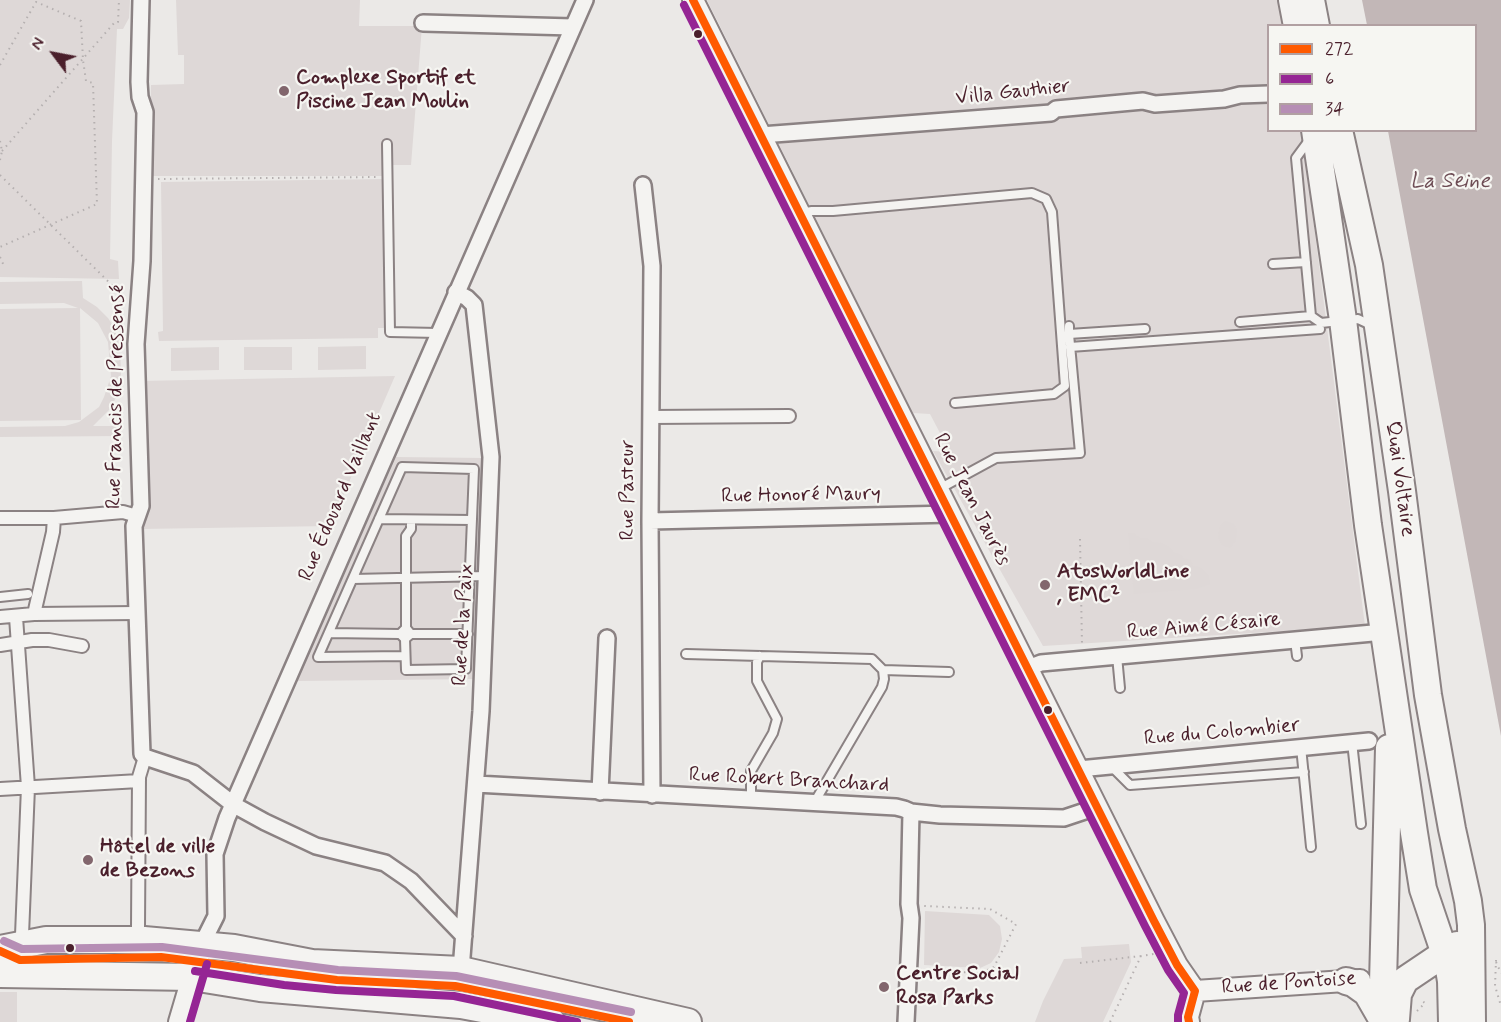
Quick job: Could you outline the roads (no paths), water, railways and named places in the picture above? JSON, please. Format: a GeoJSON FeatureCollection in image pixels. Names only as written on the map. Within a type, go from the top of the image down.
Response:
{"type":"FeatureCollection","features":[{"type":"Feature","properties":{"kind":"main road"},"geometry":{"type":"LineString","coordinates":[[1292,0],[1297,24]]}},
{"type":"Feature","properties":{"kind":"main road"},"geometry":{"type":"LineString","coordinates":[[1311,0],[1317,24]]}},
{"type":"Feature","properties":{"kind":"main road","name":"Quai Voltaire"},"geometry":{"type":"LineString","coordinates":[[1323,132],[1331,325],[1368,525],[1423,889],[1446,953],[1450,974],[1439,1001]]}},
{"type":"Feature","properties":{"kind":"main road","name":"Quai Voltaire"},"geometry":{"type":"LineString","coordinates":[[1323,132],[1369,264],[1402,491],[1428,695],[1471,925],[1485,958],[1472,1022]]}},
{"type":"Feature","properties":{"kind":"main road","name":"Quai Voltaire"},"geometry":{"type":"LineString","coordinates":[[1393,697],[1387,839],[1396,1020]]}},
{"type":"Feature","properties":{"kind":"main road"},"geometry":{"type":"LineString","coordinates":[[1387,839],[1400,823],[1426,813],[1432,813],[1447,821],[1452,829]]}},
{"type":"Feature","properties":{"kind":"main road"},"geometry":{"type":"LineString","coordinates":[[1394,979],[1446,953],[1461,940],[1471,925]]}},
{"type":"Feature","properties":{"kind":"main road"},"geometry":{"type":"LineString","coordinates":[[5,958],[46,940],[141,934],[260,988],[552,1022]]}},
{"type":"Feature","properties":{"kind":"main road"},"geometry":{"type":"LineString","coordinates":[[5,958],[197,961],[276,954],[312,963],[461,970],[688,1022]]}},
{"type":"Feature","properties":{"kind":"main road"},"geometry":{"type":"LineString","coordinates":[[1394,979],[1439,1001]]}},
{"type":"Feature","properties":{"kind":"main road"},"geometry":{"type":"LineString","coordinates":[[1346,981],[1367,993],[1396,1020],[1422,987],[1439,1001]]}},
{"type":"Feature","properties":{"kind":"street","name":"Rue Francis de Pressensé"},"geometry":{"type":"LineString","coordinates":[[141,0],[139,82],[140,97],[145,112],[136,344],[141,506],[134,526],[142,754],[144,758],[139,781],[141,934]]}},
{"type":"Feature","properties":{"kind":"street","name":"Rue Édouard Vaillant"},"geometry":{"type":"LineString","coordinates":[[179,1022],[197,961],[216,916],[215,854],[227,818],[585,0]]}},
{"type":"Feature","properties":{"kind":"street","name":"Rue Jean Jaurès"},"geometry":{"type":"LineString","coordinates":[[693,0],[1177,965],[1195,991]]}},
{"type":"Feature","properties":{"kind":"street"},"geometry":{"type":"LineString","coordinates":[[423,23],[573,27]]}},
{"type":"Feature","properties":{"kind":"street","name":"Villa Gauthier"},"geometry":{"type":"LineString","coordinates":[[761,135],[1051,113],[1056,109],[1143,101],[1155,104],[1267,94]]}},
{"type":"Feature","properties":{"kind":"street","name":"Rue Pasteur"},"geometry":{"type":"LineString","coordinates":[[643,185],[652,266],[650,521],[652,795]]}},
{"type":"Feature","properties":{"kind":"street","name":"Rue de la Paix"},"geometry":{"type":"LineString","coordinates":[[456,292],[474,305],[491,457],[476,784],[461,970]]}},
{"type":"Feature","properties":{"kind":"street"},"geometry":{"type":"LineString","coordinates":[[651,417],[789,416]]}},
{"type":"Feature","properties":{"kind":"street"},"geometry":{"type":"LineString","coordinates":[[0,518],[54,518],[123,512],[137,516]]}},
{"type":"Feature","properties":{"kind":"street","name":"Rue Honoré Maury"},"geometry":{"type":"LineString","coordinates":[[650,521],[952,514]]}},
{"type":"Feature","properties":{"kind":"street"},"geometry":{"type":"LineString","coordinates":[[34,614],[53,532],[54,518]]}},
{"type":"Feature","properties":{"kind":"street"},"geometry":{"type":"LineString","coordinates":[[0,618],[34,614],[137,613]]}},
{"type":"Feature","properties":{"kind":"street"},"geometry":{"type":"LineString","coordinates":[[16,617],[28,787],[22,935]]}},
{"type":"Feature","properties":{"kind":"street","name":"Rue Aimé Césaire"},"geometry":{"type":"LineString","coordinates":[[1028,668],[1041,663],[1384,632]]}},
{"type":"Feature","properties":{"kind":"street"},"geometry":{"type":"LineString","coordinates":[[600,792],[607,638]]}},
{"type":"Feature","properties":{"kind":"street"},"geometry":{"type":"LineString","coordinates":[[0,645],[49,640],[82,646]]}},
{"type":"Feature","properties":{"kind":"street","name":"Rue du Colombier"},"geometry":{"type":"LineString","coordinates":[[1079,769],[1369,741]]}},
{"type":"Feature","properties":{"kind":"street"},"geometry":{"type":"LineString","coordinates":[[144,758],[193,773],[234,805],[316,846],[385,863],[411,881],[464,936]]}},
{"type":"Feature","properties":{"kind":"street"},"geometry":{"type":"LineString","coordinates":[[0,789],[139,781]]}},
{"type":"Feature","properties":{"kind":"street","name":"Rue Robert Branchard"},"geometry":{"type":"LineString","coordinates":[[476,784],[896,807],[911,812],[1064,818],[1097,807]]}},
{"type":"Feature","properties":{"kind":"street"},"geometry":{"type":"LineString","coordinates":[[906,1022],[911,918],[909,904],[911,812]]}},
{"type":"Feature","properties":{"kind":"street","name":"Rue de Pontoise"},"geometry":{"type":"LineString","coordinates":[[1195,991],[1394,979]]}},
{"type":"Feature","properties":{"kind":"street"},"geometry":{"type":"LineString","coordinates":[[1189,1022],[1188,1017],[1195,991]]}},
{"type":"Feature","properties":{"kind":"lane"},"geometry":{"type":"LineString","coordinates":[[1311,316],[1296,159],[1322,132]]}},
{"type":"Feature","properties":{"kind":"lane"},"geometry":{"type":"LineString","coordinates":[[387,144],[390,332],[438,333]]}},
{"type":"Feature","properties":{"kind":"lane"},"geometry":{"type":"LineString","coordinates":[[800,214],[812,211],[1032,193],[1046,199],[1052,212],[1065,386],[1054,394],[954,403]]}},
{"type":"Feature","properties":{"kind":"lane"},"geometry":{"type":"LineString","coordinates":[[1273,264],[1306,262]]}},
{"type":"Feature","properties":{"kind":"lane"},"geometry":{"type":"LineString","coordinates":[[1240,322],[1311,316],[1321,323],[1331,325]]}},
{"type":"Feature","properties":{"kind":"lane"},"geometry":{"type":"LineString","coordinates":[[1070,347],[1331,325],[1358,319],[1377,328]]}},
{"type":"Feature","properties":{"kind":"lane"},"geometry":{"type":"LineString","coordinates":[[939,489],[996,458],[1080,453],[1069,326]]}},
{"type":"Feature","properties":{"kind":"lane"},"geometry":{"type":"LineString","coordinates":[[1070,334],[1146,329]]}},
{"type":"Feature","properties":{"kind":"lane"},"geometry":{"type":"LineString","coordinates":[[405,656],[318,657],[402,466],[474,469],[466,669],[406,670],[406,536],[411,529],[411,520]]}},
{"type":"Feature","properties":{"kind":"lane"},"geometry":{"type":"LineString","coordinates":[[379,519],[472,520]]}},
{"type":"Feature","properties":{"kind":"lane"},"geometry":{"type":"LineString","coordinates":[[353,579],[487,576]]}},
{"type":"Feature","properties":{"kind":"lane"},"geometry":{"type":"LineString","coordinates":[[0,597],[28,594]]}},
{"type":"Feature","properties":{"kind":"lane"},"geometry":{"type":"LineString","coordinates":[[329,633],[468,634]]}},
{"type":"Feature","properties":{"kind":"lane"},"geometry":{"type":"LineString","coordinates":[[1295,640],[1297,656]]}},
{"type":"Feature","properties":{"kind":"lane"},"geometry":{"type":"LineString","coordinates":[[686,654],[872,659],[883,670],[882,687],[813,804]]}},
{"type":"Feature","properties":{"kind":"lane"},"geometry":{"type":"LineString","coordinates":[[751,800],[751,771],[773,733],[777,719],[757,681],[757,662],[760,656]]}},
{"type":"Feature","properties":{"kind":"lane"},"geometry":{"type":"LineString","coordinates":[[1117,656],[1120,688]]}},
{"type":"Feature","properties":{"kind":"lane"},"geometry":{"type":"LineString","coordinates":[[883,670],[950,672]]}},
{"type":"Feature","properties":{"kind":"lane"},"geometry":{"type":"LineString","coordinates":[[1352,742],[1361,824]]}},
{"type":"Feature","properties":{"kind":"lane"},"geometry":{"type":"LineString","coordinates":[[1302,747],[1311,847]]}},
{"type":"Feature","properties":{"kind":"lane"},"geometry":{"type":"LineString","coordinates":[[1110,765],[1130,785],[1304,772]]}},
{"type":"Feature","properties":{"kind":"lane"},"geometry":{"type":"LineString","coordinates":[[0,966],[5,958]]}},
{"type":"Feature","properties":{"kind":"lane"},"geometry":{"type":"LineString","coordinates":[[197,961],[286,975],[455,986],[628,1022]]}},
{"type":"Feature","properties":{"kind":"water","name":"La Seine"},"geometry":{"type":"Polygon","coordinates":[[[1362,0],[1501,0],[1501,736],[1388,132],[1477,132],[1477,24],[1367,24],[1362,0]]]}},
{"type":"Feature","properties":{"kind":"place","name":"Complexe Sportif et Piscine Jean Moulin"},"geometry":{"type":"Point","coordinates":[284,91]}},
{"type":"Feature","properties":{"kind":"place","name":"AtosWorldLine , EMC²"},"geometry":{"type":"Point","coordinates":[1045,585]}},
{"type":"Feature","properties":{"kind":"place","name":"Hôtel de ville de Bezons"},"geometry":{"type":"Point","coordinates":[88,860]}},
{"type":"Feature","properties":{"kind":"place","name":"Centre Social Rosa Parks"},"geometry":{"type":"Point","coordinates":[884,987]}}]}
